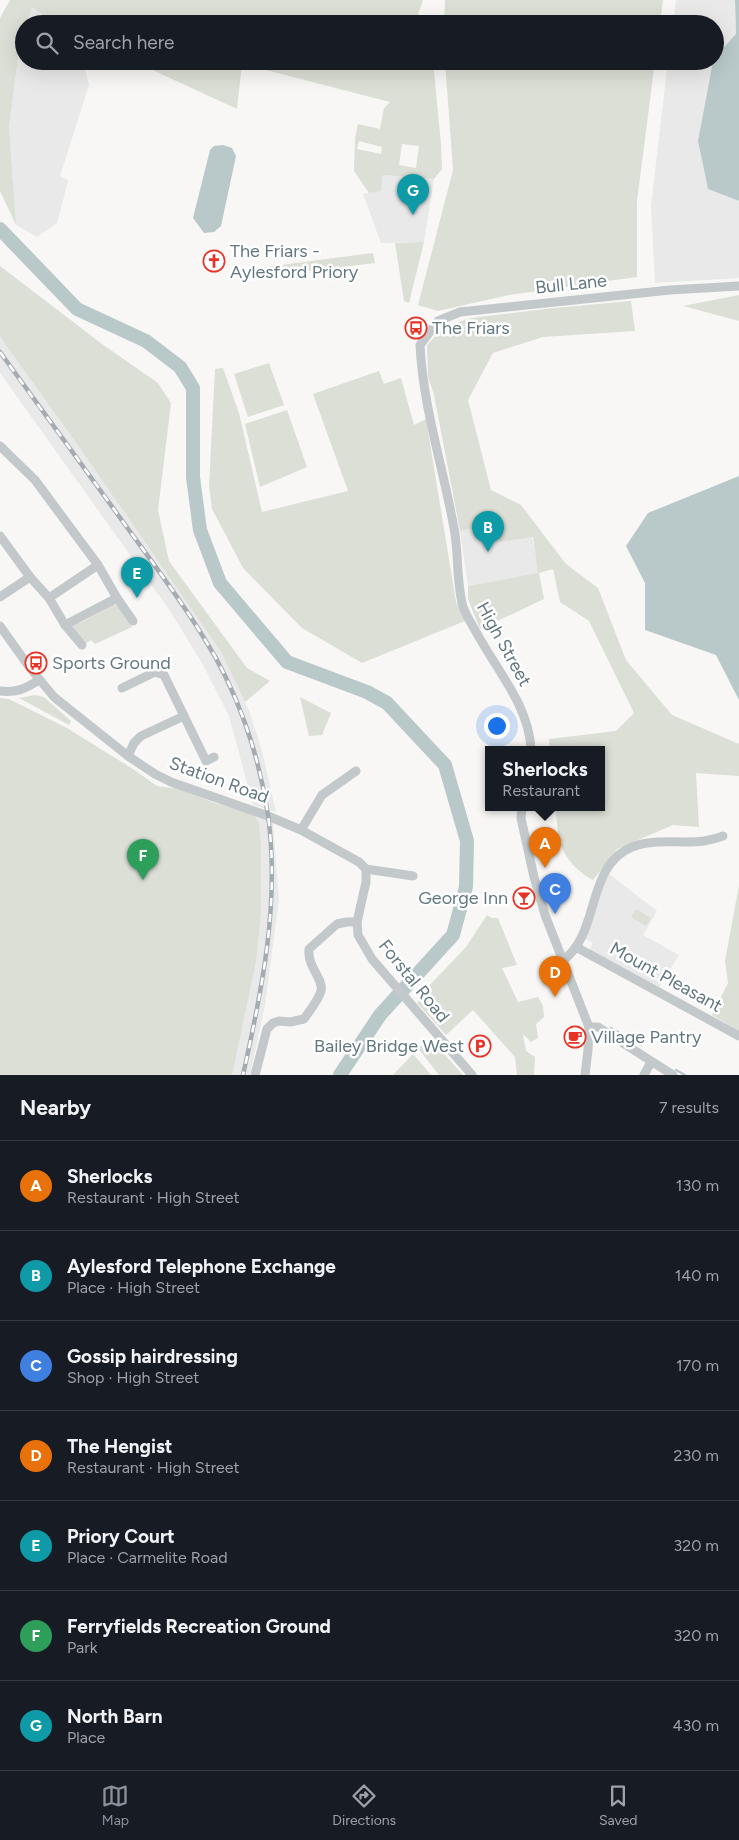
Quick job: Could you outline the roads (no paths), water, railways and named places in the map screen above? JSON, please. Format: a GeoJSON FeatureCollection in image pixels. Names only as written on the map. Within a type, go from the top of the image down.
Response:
{"type":"FeatureCollection","features":[{"type":"Feature","properties":{"kind":"street","name":"Bull Lane"},"geometry":{"type":"LineString","coordinates":[[420,345],[438,321],[460,312],[670,290],[739,286]]}},
{"type":"Feature","properties":{"kind":"street","name":"High Street"},"geometry":{"type":"LineString","coordinates":[[420,345],[423,384],[454,529],[459,584],[464,608],[488,655],[520,705],[529,731],[531,746]]}},
{"type":"Feature","properties":{"kind":"street"},"geometry":{"type":"LineString","coordinates":[[0,446],[35,480],[98,565],[133,622]]}},
{"type":"Feature","properties":{"kind":"street"},"geometry":{"type":"LineString","coordinates":[[0,536],[30,577],[49,598],[65,624],[82,645]]}},
{"type":"Feature","properties":{"kind":"street"},"geometry":{"type":"LineString","coordinates":[[49,598],[98,565]]}},
{"type":"Feature","properties":{"kind":"street"},"geometry":{"type":"LineString","coordinates":[[0,596],[30,577]]}},
{"type":"Feature","properties":{"kind":"street"},"geometry":{"type":"LineString","coordinates":[[65,624],[117,598]]}},
{"type":"Feature","properties":{"kind":"street","name":"Station Road"},"geometry":{"type":"LineString","coordinates":[[0,626],[39,680],[54,697],[128,756],[155,774],[171,782],[268,816],[301,830],[359,862],[366,869],[413,876]]}},
{"type":"Feature","properties":{"kind":"street"},"geometry":{"type":"LineString","coordinates":[[122,688],[155,672],[164,675],[206,761],[214,757]]}},
{"type":"Feature","properties":{"kind":"street"},"geometry":{"type":"LineString","coordinates":[[0,691],[16,692],[39,680]]}},
{"type":"Feature","properties":{"kind":"street"},"geometry":{"type":"LineString","coordinates":[[128,756],[134,743],[140,736],[184,716]]}},
{"type":"Feature","properties":{"kind":"street"},"geometry":{"type":"LineString","coordinates":[[301,830],[322,795],[356,770]]}},
{"type":"Feature","properties":{"kind":"street"},"geometry":{"type":"LineString","coordinates":[[522,811],[521,818],[534,877],[548,925],[589,1027],[585,1075]]}},
{"type":"Feature","properties":{"kind":"street"},"geometry":{"type":"LineString","coordinates":[[562,961],[576,947],[600,883],[607,868],[617,857],[634,847],[649,843],[705,841],[723,836]]}},
{"type":"Feature","properties":{"kind":"street"},"geometry":{"type":"LineString","coordinates":[[255,1075],[267,1029],[273,1023],[279,1021],[290,1022],[304,1019],[320,994],[321,984],[310,964],[308,957],[309,949],[337,924],[357,922],[366,882],[366,869]]}},
{"type":"Feature","properties":{"kind":"street","name":"Forstal Road"},"geometry":{"type":"LineString","coordinates":[[357,922],[358,935],[378,966],[472,1075]]}},
{"type":"Feature","properties":{"kind":"street","name":"Mount Pleasant"},"geometry":{"type":"LineString","coordinates":[[576,947],[739,1036]]}},
{"type":"Feature","properties":{"kind":"street"},"geometry":{"type":"LineString","coordinates":[[589,1027],[598,1027],[673,1075]]}},
{"type":"Feature","properties":{"kind":"street"},"geometry":{"type":"LineString","coordinates":[[644,1075],[651,1062]]}},
{"type":"Feature","properties":{"kind":"waterway"},"geometry":{"type":"LineString","coordinates":[[0,229],[77,309],[146,341],[180,367],[193,388],[193,477],[200,530],[220,583],[287,662],[367,692],[387,703],[445,765],[467,841],[466,887],[453,935],[380,1015],[340,1075]]}},
{"type":"Feature","properties":{"kind":"waterway"},"geometry":{"type":"LineString","coordinates":[[611,1028],[641,1045]]}},
{"type":"Feature","properties":{"kind":"waterway"},"geometry":{"type":"LineString","coordinates":[[676,1070],[685,1075]]}},
{"type":"Feature","properties":{"kind":"railway"},"geometry":{"type":"LineString","coordinates":[[0,352],[164,578],[194,623],[227,679],[245,723],[259,769],[268,815],[272,881],[267,946],[257,1011],[243,1075]]}},
{"type":"Feature","properties":{"kind":"place","name":"North Barn"},"geometry":{"type":"Point","coordinates":[413,215]}},
{"type":"Feature","properties":{"kind":"place","name":"The Friars - Aylesford Priory"},"geometry":{"type":"Point","coordinates":[214,261]}},
{"type":"Feature","properties":{"kind":"place","name":"The Friars"},"geometry":{"type":"Point","coordinates":[416,328]}},
{"type":"Feature","properties":{"kind":"place","name":"Aylesford Telephone Exchange"},"geometry":{"type":"Point","coordinates":[488,552]}},
{"type":"Feature","properties":{"kind":"place","name":"Priory Court"},"geometry":{"type":"Point","coordinates":[137,598]}},
{"type":"Feature","properties":{"kind":"place","name":"Sports Ground"},"geometry":{"type":"Point","coordinates":[36,663]}},
{"type":"Feature","properties":{"kind":"place","name":"Sherlocks"},"geometry":{"type":"Point","coordinates":[545,868]}},
{"type":"Feature","properties":{"kind":"place","name":"Ferryfields Recreation Ground"},"geometry":{"type":"Point","coordinates":[143,880]}},
{"type":"Feature","properties":{"kind":"place","name":"George Inn"},"geometry":{"type":"Point","coordinates":[524,898]}},
{"type":"Feature","properties":{"kind":"place","name":"Gossip hairdressing"},"geometry":{"type":"Point","coordinates":[555,914]}},
{"type":"Feature","properties":{"kind":"place","name":"The Hengist"},"geometry":{"type":"Point","coordinates":[555,997]}},
{"type":"Feature","properties":{"kind":"place","name":"Village Pantry"},"geometry":{"type":"Point","coordinates":[575,1037]}},
{"type":"Feature","properties":{"kind":"place","name":"Bailey Bridge West"},"geometry":{"type":"Point","coordinates":[480,1046]}}]}
